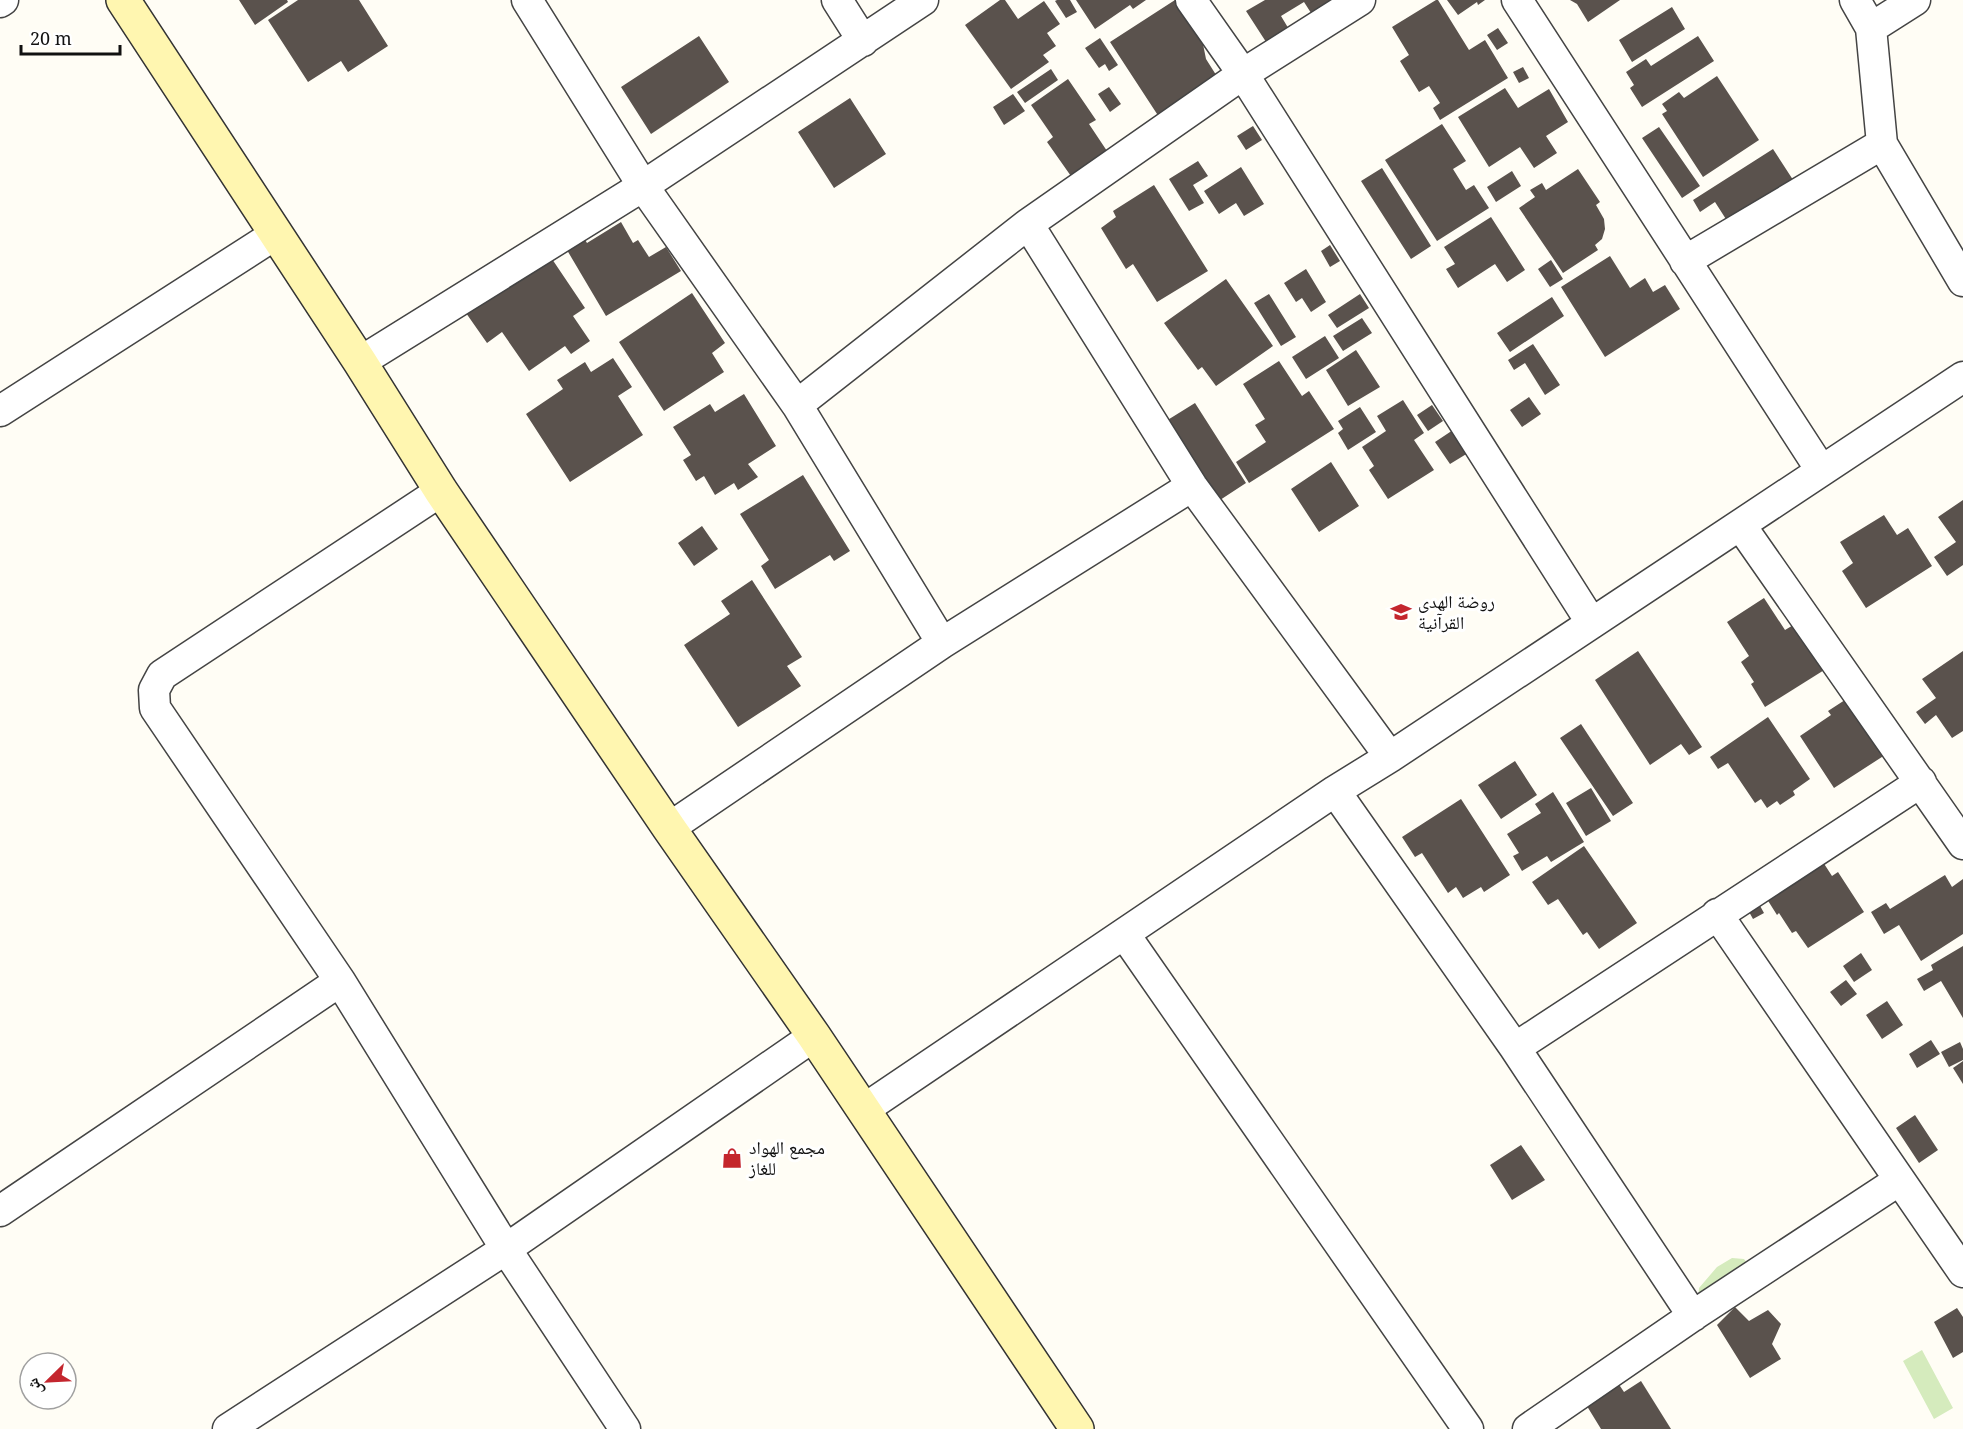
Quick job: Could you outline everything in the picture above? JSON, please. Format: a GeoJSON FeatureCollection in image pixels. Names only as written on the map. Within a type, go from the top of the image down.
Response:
{"type":"FeatureCollection","features":[{"type":"Feature","properties":{"kind":"street"},"geometry":{"type":"LineString","coordinates":[[123,0],[360,362],[441,491],[669,828],[814,1036],[1066,1425]]}},
{"type":"Feature","properties":{"kind":"street"},"geometry":{"type":"LineString","coordinates":[[837,0],[863,41]]}},
{"type":"Feature","properties":{"kind":"street"},"geometry":{"type":"LineString","coordinates":[[360,362],[643,186],[922,0]]}},
{"type":"Feature","properties":{"kind":"street"},"geometry":{"type":"LineString","coordinates":[[1191,0],[1243,74],[1592,622]]}},
{"type":"Feature","properties":{"kind":"street"},"geometry":{"type":"LineString","coordinates":[[797,405],[1028,224],[1243,74],[1360,0]]}},
{"type":"Feature","properties":{"kind":"street"},"geometry":{"type":"LineString","coordinates":[[1517,0],[1821,470]]}},
{"type":"Feature","properties":{"kind":"street"},"geometry":{"type":"LineString","coordinates":[[1855,0],[1871,28],[1882,144],[1963,282]]}},
{"type":"Feature","properties":{"kind":"street"},"geometry":{"type":"LineString","coordinates":[[1871,28],[1915,0]]}},
{"type":"Feature","properties":{"kind":"street"},"geometry":{"type":"LineString","coordinates":[[539,5],[643,186],[797,405],[942,643]]}},
{"type":"Feature","properties":{"kind":"street"},"geometry":{"type":"LineString","coordinates":[[1685,261],[1882,144]]}},
{"type":"Feature","properties":{"kind":"street"},"geometry":{"type":"LineString","coordinates":[[1028,224],[1192,486],[1390,757]]}},
{"type":"Feature","properties":{"kind":"street"},"geometry":{"type":"LineString","coordinates":[[0,411],[276,234]]}},
{"type":"Feature","properties":{"kind":"street"},"geometry":{"type":"LineString","coordinates":[[863,1110],[1335,791],[1741,526],[1821,470],[1963,377]]}},
{"type":"Feature","properties":{"kind":"street"},"geometry":{"type":"LineString","coordinates":[[669,828],[942,643],[1192,486]]}},
{"type":"Feature","properties":{"kind":"street"},"geometry":{"type":"LineString","coordinates":[[441,491],[162,675],[154,690],[155,708],[340,981],[506,1249],[626,1429]]}},
{"type":"Feature","properties":{"kind":"street"},"geometry":{"type":"LineString","coordinates":[[1741,526],[1961,837]]}},
{"type":"Feature","properties":{"kind":"street"},"geometry":{"type":"LineString","coordinates":[[1515,1048],[1921,782]]}},
{"type":"Feature","properties":{"kind":"street"},"geometry":{"type":"LineString","coordinates":[[1335,791],[1515,1048],[1693,1316]]}},
{"type":"Feature","properties":{"kind":"street"},"geometry":{"type":"LineString","coordinates":[[1717,914],[1963,1272]]}},
{"type":"Feature","properties":{"kind":"street"},"geometry":{"type":"LineString","coordinates":[[1125,935],[1468,1429]]}},
{"type":"Feature","properties":{"kind":"street"},"geometry":{"type":"LineString","coordinates":[[0,1211],[340,981]]}},
{"type":"Feature","properties":{"kind":"street"},"geometry":{"type":"LineString","coordinates":[[230,1428],[506,1249],[814,1036]]}},
{"type":"Feature","properties":{"kind":"street"},"geometry":{"type":"LineString","coordinates":[[1528,1429],[1898,1179]]}},
{"type":"Feature","properties":{"kind":"green space"},"geometry":{"type":"Polygon","coordinates":[[[1732,1258],[1744,1259],[1753,1271],[1697,1313],[1699,1288],[1717,1267],[1732,1258]]]}},
{"type":"Feature","properties":{"kind":"green space"},"geometry":{"type":"Polygon","coordinates":[[[1922,1350],[1953,1408],[1934,1419],[1903,1361],[1922,1350]]]}},
{"type":"Feature","properties":{"kind":"building"},"geometry":{"type":"Polygon","coordinates":[[[239,0],[287,0],[288,2],[255,25],[239,0]]]}},
{"type":"Feature","properties":{"kind":"building"},"geometry":{"type":"Polygon","coordinates":[[[298,0],[359,0],[388,46],[348,72],[341,61],[308,82],[268,20],[298,0]]]}},
{"type":"Feature","properties":{"kind":"building"},"geometry":{"type":"Polygon","coordinates":[[[1000,0],[1005,0],[1018,19],[1044,1],[1060,24],[1047,33],[1056,46],[1043,55],[1049,62],[1011,89],[965,25],[1000,0]]]}},
{"type":"Feature","properties":{"kind":"building"},"geometry":{"type":"Polygon","coordinates":[[[1070,0],[1077,12],[1066,18],[1055,1],[1070,0]]]}},
{"type":"Feature","properties":{"kind":"building"},"geometry":{"type":"Polygon","coordinates":[[[1076,0],[1146,0],[1133,9],[1130,5],[1095,29],[1076,0]]]}},
{"type":"Feature","properties":{"kind":"building"},"geometry":{"type":"Polygon","coordinates":[[[1175,0],[1184,0],[1202,39],[1206,59],[1218,78],[1159,117],[1110,42],[1175,0]]]}},
{"type":"Feature","properties":{"kind":"building"},"geometry":{"type":"Polygon","coordinates":[[[1265,0],[1340,0],[1313,16],[1304,2],[1281,16],[1290,31],[1268,45],[1246,11],[1265,0]]]}},
{"type":"Feature","properties":{"kind":"building"},"geometry":{"type":"Polygon","coordinates":[[[1436,0],[1469,50],[1485,40],[1508,78],[1440,120],[1433,108],[1440,103],[1429,86],[1419,92],[1400,61],[1409,55],[1392,27],[1436,0]]]}},
{"type":"Feature","properties":{"kind":"building"},"geometry":{"type":"Polygon","coordinates":[[[1447,0],[1485,0],[1478,5],[1477,2],[1458,15],[1447,0]]]}},
{"type":"Feature","properties":{"kind":"building"},"geometry":{"type":"Polygon","coordinates":[[[1570,0],[1620,0],[1588,22],[1577,4],[1570,0]]]}},
{"type":"Feature","properties":{"kind":"building"},"geometry":{"type":"Polygon","coordinates":[[[1672,7],[1685,29],[1632,62],[1619,40],[1672,7]]]}},
{"type":"Feature","properties":{"kind":"building"},"geometry":{"type":"Polygon","coordinates":[[[1498,28],[1508,43],[1497,50],[1487,35],[1498,28]]]}},
{"type":"Feature","properties":{"kind":"building"},"geometry":{"type":"Polygon","coordinates":[[[699,36],[729,82],[651,134],[621,87],[699,36]]]}},
{"type":"Feature","properties":{"kind":"building"},"geometry":{"type":"Polygon","coordinates":[[[1698,36],[1714,61],[1642,107],[1630,88],[1634,85],[1626,72],[1646,59],[1651,66],[1698,36]]]}},
{"type":"Feature","properties":{"kind":"building"},"geometry":{"type":"Polygon","coordinates":[[[1100,38],[1118,65],[1109,71],[1105,64],[1099,68],[1085,48],[1100,38]]]}},
{"type":"Feature","properties":{"kind":"building"},"geometry":{"type":"Polygon","coordinates":[[[1523,67],[1529,78],[1519,83],[1513,72],[1523,67]]]}},
{"type":"Feature","properties":{"kind":"building"},"geometry":{"type":"Polygon","coordinates":[[[1051,69],[1058,80],[1025,103],[1017,92],[1051,69]]]}},
{"type":"Feature","properties":{"kind":"building"},"geometry":{"type":"Polygon","coordinates":[[[1717,76],[1759,140],[1703,177],[1662,114],[1667,111],[1662,104],[1679,92],[1684,98],[1717,76]]]}},
{"type":"Feature","properties":{"kind":"building"},"geometry":{"type":"Polygon","coordinates":[[[1068,79],[1096,120],[1089,124],[1109,154],[1073,179],[1047,142],[1053,137],[1031,105],[1068,79]]]}},
{"type":"Feature","properties":{"kind":"building"},"geometry":{"type":"Polygon","coordinates":[[[1109,87],[1121,104],[1110,112],[1098,94],[1109,87]]]}},
{"type":"Feature","properties":{"kind":"building"},"geometry":{"type":"Polygon","coordinates":[[[1505,88],[1518,108],[1549,89],[1568,122],[1546,136],[1557,153],[1534,168],[1520,147],[1489,167],[1458,117],[1505,88]]]}},
{"type":"Feature","properties":{"kind":"building"},"geometry":{"type":"Polygon","coordinates":[[[1013,94],[1025,111],[1004,125],[993,107],[1013,94]]]}},
{"type":"Feature","properties":{"kind":"building"},"geometry":{"type":"Polygon","coordinates":[[[850,98],[886,154],[834,188],[798,132],[850,98]]]}},
{"type":"Feature","properties":{"kind":"building"},"geometry":{"type":"Polygon","coordinates":[[[1442,124],[1466,161],[1453,169],[1466,190],[1474,185],[1489,208],[1437,241],[1385,160],[1442,124]]]}},
{"type":"Feature","properties":{"kind":"building"},"geometry":{"type":"Polygon","coordinates":[[[1253,126],[1262,140],[1246,150],[1237,136],[1253,126]]]}},
{"type":"Feature","properties":{"kind":"building"},"geometry":{"type":"Polygon","coordinates":[[[1659,127],[1700,186],[1682,198],[1642,138],[1659,127]]]}},
{"type":"Feature","properties":{"kind":"building"},"geometry":{"type":"Polygon","coordinates":[[[1773,149],[1797,186],[1731,227],[1715,202],[1700,212],[1693,200],[1773,149]]]}},
{"type":"Feature","properties":{"kind":"building"},"geometry":{"type":"Polygon","coordinates":[[[1198,161],[1208,176],[1193,185],[1204,203],[1189,211],[1169,179],[1198,161]]]}},
{"type":"Feature","properties":{"kind":"building"},"geometry":{"type":"Polygon","coordinates":[[[1241,167],[1264,204],[1244,216],[1236,203],[1219,214],[1204,191],[1241,167]]]}},
{"type":"Feature","properties":{"kind":"building"},"geometry":{"type":"Polygon","coordinates":[[[1382,168],[1431,246],[1411,259],[1361,181],[1382,168]]]}},
{"type":"Feature","properties":{"kind":"building"},"geometry":{"type":"Polygon","coordinates":[[[1578,169],[1600,202],[1596,205],[1604,219],[1605,229],[1602,239],[1595,245],[1598,250],[1563,273],[1519,208],[1535,197],[1530,190],[1542,183],[1546,190],[1578,169]]]}},
{"type":"Feature","properties":{"kind":"building"},"geometry":{"type":"Polygon","coordinates":[[[1512,171],[1521,186],[1496,202],[1487,187],[1512,171]]]}},
{"type":"Feature","properties":{"kind":"building"},"geometry":{"type":"Polygon","coordinates":[[[1154,185],[1208,271],[1157,302],[1133,264],[1126,269],[1101,228],[1116,217],[1113,211],[1154,185]]]}},
{"type":"Feature","properties":{"kind":"building"},"geometry":{"type":"Polygon","coordinates":[[[1491,217],[1525,270],[1507,282],[1495,264],[1458,288],[1446,269],[1455,264],[1444,247],[1491,217]]]}},
{"type":"Feature","properties":{"kind":"building"},"geometry":{"type":"Polygon","coordinates":[[[621,222],[633,243],[638,240],[649,257],[666,247],[681,271],[606,316],[564,245],[582,235],[587,243],[621,222]]]}},
{"type":"Feature","properties":{"kind":"building"},"geometry":{"type":"Polygon","coordinates":[[[1330,245],[1340,261],[1330,267],[1321,251],[1330,245]]]}},
{"type":"Feature","properties":{"kind":"building"},"geometry":{"type":"Polygon","coordinates":[[[550,256],[585,308],[573,316],[590,341],[571,354],[565,346],[529,371],[502,332],[487,343],[466,313],[550,256]]]}},
{"type":"Feature","properties":{"kind":"building"},"geometry":{"type":"Polygon","coordinates":[[[1610,256],[1630,288],[1645,278],[1653,292],[1665,285],[1680,309],[1605,357],[1561,287],[1610,256]]]}},
{"type":"Feature","properties":{"kind":"building"},"geometry":{"type":"Polygon","coordinates":[[[1551,260],[1563,279],[1550,287],[1538,269],[1551,260]]]}},
{"type":"Feature","properties":{"kind":"building"},"geometry":{"type":"Polygon","coordinates":[[[1306,269],[1326,302],[1311,312],[1302,298],[1296,302],[1284,283],[1306,269]]]}},
{"type":"Feature","properties":{"kind":"building"},"geometry":{"type":"Polygon","coordinates":[[[1226,279],[1273,346],[1216,386],[1202,367],[1198,370],[1164,323],[1226,279]]]}},
{"type":"Feature","properties":{"kind":"building"},"geometry":{"type":"Polygon","coordinates":[[[692,293],[725,343],[712,353],[724,372],[664,411],[619,342],[692,293]]]}},
{"type":"Feature","properties":{"kind":"building"},"geometry":{"type":"Polygon","coordinates":[[[1269,294],[1296,337],[1281,346],[1254,303],[1269,294]]]}},
{"type":"Feature","properties":{"kind":"building"},"geometry":{"type":"Polygon","coordinates":[[[1360,294],[1369,308],[1337,328],[1328,315],[1360,294]]]}},
{"type":"Feature","properties":{"kind":"building"},"geometry":{"type":"Polygon","coordinates":[[[1552,297],[1564,316],[1510,352],[1497,333],[1552,297]]]}},
{"type":"Feature","properties":{"kind":"building"},"geometry":{"type":"Polygon","coordinates":[[[1362,318],[1372,333],[1343,351],[1333,336],[1362,318]]]}},
{"type":"Feature","properties":{"kind":"building"},"geometry":{"type":"Polygon","coordinates":[[[1325,336],[1339,358],[1306,379],[1292,357],[1325,336]]]}},
{"type":"Feature","properties":{"kind":"building"},"geometry":{"type":"Polygon","coordinates":[[[1533,344],[1560,385],[1545,395],[1525,363],[1514,370],[1508,360],[1533,344]]]}},
{"type":"Feature","properties":{"kind":"building"},"geometry":{"type":"Polygon","coordinates":[[[1356,350],[1380,387],[1348,406],[1326,370],[1356,350]]]}},
{"type":"Feature","properties":{"kind":"building"},"geometry":{"type":"Polygon","coordinates":[[[613,358],[632,387],[618,396],[643,435],[570,482],[526,414],[563,389],[557,380],[585,362],[591,372],[613,358]]]}},
{"type":"Feature","properties":{"kind":"building"},"geometry":{"type":"Polygon","coordinates":[[[1279,361],[1302,396],[1309,391],[1334,429],[1249,483],[1236,462],[1266,442],[1255,425],[1265,419],[1243,384],[1279,361]]]}},
{"type":"Feature","properties":{"kind":"building"},"geometry":{"type":"Polygon","coordinates":[[[744,394],[776,446],[748,464],[758,477],[738,490],[734,483],[715,495],[704,476],[696,481],[683,460],[691,455],[673,427],[710,404],[715,412],[744,394]]]}},
{"type":"Feature","properties":{"kind":"building"},"geometry":{"type":"Polygon","coordinates":[[[1529,397],[1541,414],[1522,427],[1510,410],[1529,397]]]}},
{"type":"Feature","properties":{"kind":"building"},"geometry":{"type":"Polygon","coordinates":[[[1403,400],[1424,433],[1414,440],[1434,470],[1388,499],[1369,470],[1374,466],[1362,447],[1386,431],[1377,416],[1403,400]]]}},
{"type":"Feature","properties":{"kind":"building"},"geometry":{"type":"Polygon","coordinates":[[[1195,403],[1246,483],[1217,502],[1166,421],[1195,403]]]}},
{"type":"Feature","properties":{"kind":"building"},"geometry":{"type":"Polygon","coordinates":[[[1432,405],[1443,421],[1428,431],[1417,415],[1432,405]]]}},
{"type":"Feature","properties":{"kind":"building"},"geometry":{"type":"Polygon","coordinates":[[[1360,407],[1376,432],[1348,450],[1338,433],[1343,429],[1338,421],[1360,407]]]}},
{"type":"Feature","properties":{"kind":"building"},"geometry":{"type":"Polygon","coordinates":[[[1453,430],[1468,453],[1450,464],[1435,442],[1453,430]]]}},
{"type":"Feature","properties":{"kind":"building"},"geometry":{"type":"Polygon","coordinates":[[[1331,462],[1359,506],[1319,532],[1291,489],[1331,462]]]}},
{"type":"Feature","properties":{"kind":"building"},"geometry":{"type":"Polygon","coordinates":[[[803,475],[850,551],[834,561],[830,555],[775,589],[761,566],[769,560],[740,514],[803,475]]]}},
{"type":"Feature","properties":{"kind":"building"},"geometry":{"type":"Polygon","coordinates":[[[1963,500],[1963,565],[1947,576],[1934,557],[1956,542],[1938,517],[1963,500]]]}},
{"type":"Feature","properties":{"kind":"building"},"geometry":{"type":"Polygon","coordinates":[[[1884,515],[1897,535],[1908,528],[1932,566],[1866,608],[1842,571],[1853,563],[1840,542],[1884,515]]]}},
{"type":"Feature","properties":{"kind":"building"},"geometry":{"type":"Polygon","coordinates":[[[702,526],[718,549],[694,566],[678,543],[702,526]]]}},
{"type":"Feature","properties":{"kind":"building"},"geometry":{"type":"Polygon","coordinates":[[[752,580],[802,657],[787,666],[801,686],[738,727],[684,645],[730,614],[721,601],[752,580]]]}},
{"type":"Feature","properties":{"kind":"building"},"geometry":{"type":"Polygon","coordinates":[[[1764,598],[1785,630],[1800,621],[1829,667],[1765,707],[1751,684],[1754,682],[1741,662],[1749,656],[1727,622],[1764,598]]]}},
{"type":"Feature","properties":{"kind":"building"},"geometry":{"type":"Polygon","coordinates":[[[1638,651],[1702,747],[1689,755],[1681,744],[1650,765],[1595,680],[1638,651]]]}},
{"type":"Feature","properties":{"kind":"building"},"geometry":{"type":"Polygon","coordinates":[[[1963,651],[1963,731],[1952,738],[1936,715],[1925,724],[1916,712],[1936,698],[1922,679],[1963,651]]]}},
{"type":"Feature","properties":{"kind":"building"},"geometry":{"type":"Polygon","coordinates":[[[1848,698],[1885,755],[1834,788],[1800,736],[1831,715],[1828,711],[1848,698]]]}},
{"type":"Feature","properties":{"kind":"building"},"geometry":{"type":"Polygon","coordinates":[[[1768,717],[1810,779],[1793,791],[1795,795],[1780,805],[1777,801],[1767,808],[1761,799],[1755,803],[1728,763],[1718,769],[1710,757],[1768,717]]]}},
{"type":"Feature","properties":{"kind":"building"},"geometry":{"type":"Polygon","coordinates":[[[1581,724],[1633,803],[1613,816],[1560,738],[1581,724]]]}},
{"type":"Feature","properties":{"kind":"building"},"geometry":{"type":"Polygon","coordinates":[[[1515,761],[1537,795],[1501,819],[1478,785],[1515,761]]]}},
{"type":"Feature","properties":{"kind":"building"},"geometry":{"type":"Polygon","coordinates":[[[1591,788],[1611,821],[1586,836],[1566,803],[1591,788]]]}},
{"type":"Feature","properties":{"kind":"building"},"geometry":{"type":"Polygon","coordinates":[[[1553,792],[1584,842],[1551,862],[1547,856],[1522,871],[1513,856],[1519,853],[1507,834],[1541,813],[1535,804],[1553,792]]]}},
{"type":"Feature","properties":{"kind":"building"},"geometry":{"type":"Polygon","coordinates":[[[1461,799],[1510,875],[1484,892],[1481,887],[1463,898],[1456,887],[1448,893],[1422,853],[1415,857],[1402,837],[1461,799]]]}},
{"type":"Feature","properties":{"kind":"building"},"geometry":{"type":"Polygon","coordinates":[[[1584,846],[1637,923],[1599,949],[1587,932],[1583,935],[1558,899],[1548,905],[1532,882],[1584,846]]]}},
{"type":"Feature","properties":{"kind":"building"},"geometry":{"type":"Polygon","coordinates":[[[1821,859],[1832,876],[1838,872],[1864,912],[1808,948],[1796,931],[1792,933],[1779,913],[1777,915],[1765,896],[1821,859]]]}},
{"type":"Feature","properties":{"kind":"building"},"geometry":{"type":"Polygon","coordinates":[[[1945,875],[1952,887],[1963,879],[1963,934],[1921,961],[1899,925],[1884,934],[1871,912],[1886,903],[1890,909],[1945,875]]]}},
{"type":"Feature","properties":{"kind":"building"},"geometry":{"type":"Polygon","coordinates":[[[1759,904],[1764,913],[1753,919],[1748,910],[1759,904]]]}},
{"type":"Feature","properties":{"kind":"building"},"geometry":{"type":"Polygon","coordinates":[[[1963,946],[1963,1018],[1941,981],[1924,991],[1917,979],[1933,970],[1931,965],[1963,946]]]}},
{"type":"Feature","properties":{"kind":"building"},"geometry":{"type":"Polygon","coordinates":[[[1861,953],[1872,970],[1854,982],[1843,966],[1861,953]]]}},
{"type":"Feature","properties":{"kind":"building"},"geometry":{"type":"Polygon","coordinates":[[[1846,980],[1857,994],[1841,1006],[1830,992],[1846,980]]]}},
{"type":"Feature","properties":{"kind":"building"},"geometry":{"type":"Polygon","coordinates":[[[1887,1001],[1903,1025],[1882,1039],[1866,1015],[1887,1001]]]}},
{"type":"Feature","properties":{"kind":"building"},"geometry":{"type":"Polygon","coordinates":[[[1931,1040],[1940,1054],[1917,1068],[1909,1054],[1931,1040]]]}},
{"type":"Feature","properties":{"kind":"building"},"geometry":{"type":"Polygon","coordinates":[[[1960,1042],[1963,1049],[1963,1060],[1949,1067],[1941,1052],[1960,1042]]]}},
{"type":"Feature","properties":{"kind":"building"},"geometry":{"type":"Polygon","coordinates":[[[1963,1061],[1963,1084],[1953,1068],[1963,1061]]]}},
{"type":"Feature","properties":{"kind":"building"},"geometry":{"type":"Polygon","coordinates":[[[1915,1115],[1938,1150],[1919,1163],[1896,1128],[1915,1115]]]}},
{"type":"Feature","properties":{"kind":"building"},"geometry":{"type":"Polygon","coordinates":[[[1521,1145],[1545,1180],[1512,1200],[1490,1165],[1521,1145]]]}},
{"type":"Feature","properties":{"kind":"building"},"geometry":{"type":"Polygon","coordinates":[[[1735,1307],[1749,1321],[1768,1310],[1781,1324],[1772,1344],[1781,1359],[1750,1378],[1717,1325],[1735,1307]]]}},
{"type":"Feature","properties":{"kind":"building"},"geometry":{"type":"Polygon","coordinates":[[[1957,1308],[1963,1317],[1963,1352],[1953,1358],[1934,1322],[1957,1308]]]}},
{"type":"Feature","properties":{"kind":"building"},"geometry":{"type":"Polygon","coordinates":[[[1614,1377],[1624,1392],[1641,1381],[1671,1429],[1601,1429],[1582,1398],[1614,1377]]]}},
{"type":"Feature","properties":{"kind":"place","name":"روضة الهدى القرآنية"},"geometry":{"type":"Point","coordinates":[1401,612]}},
{"type":"Feature","properties":{"kind":"place","name":"مجمع الهواد للغاز"},"geometry":{"type":"Point","coordinates":[732,1158]}}]}
